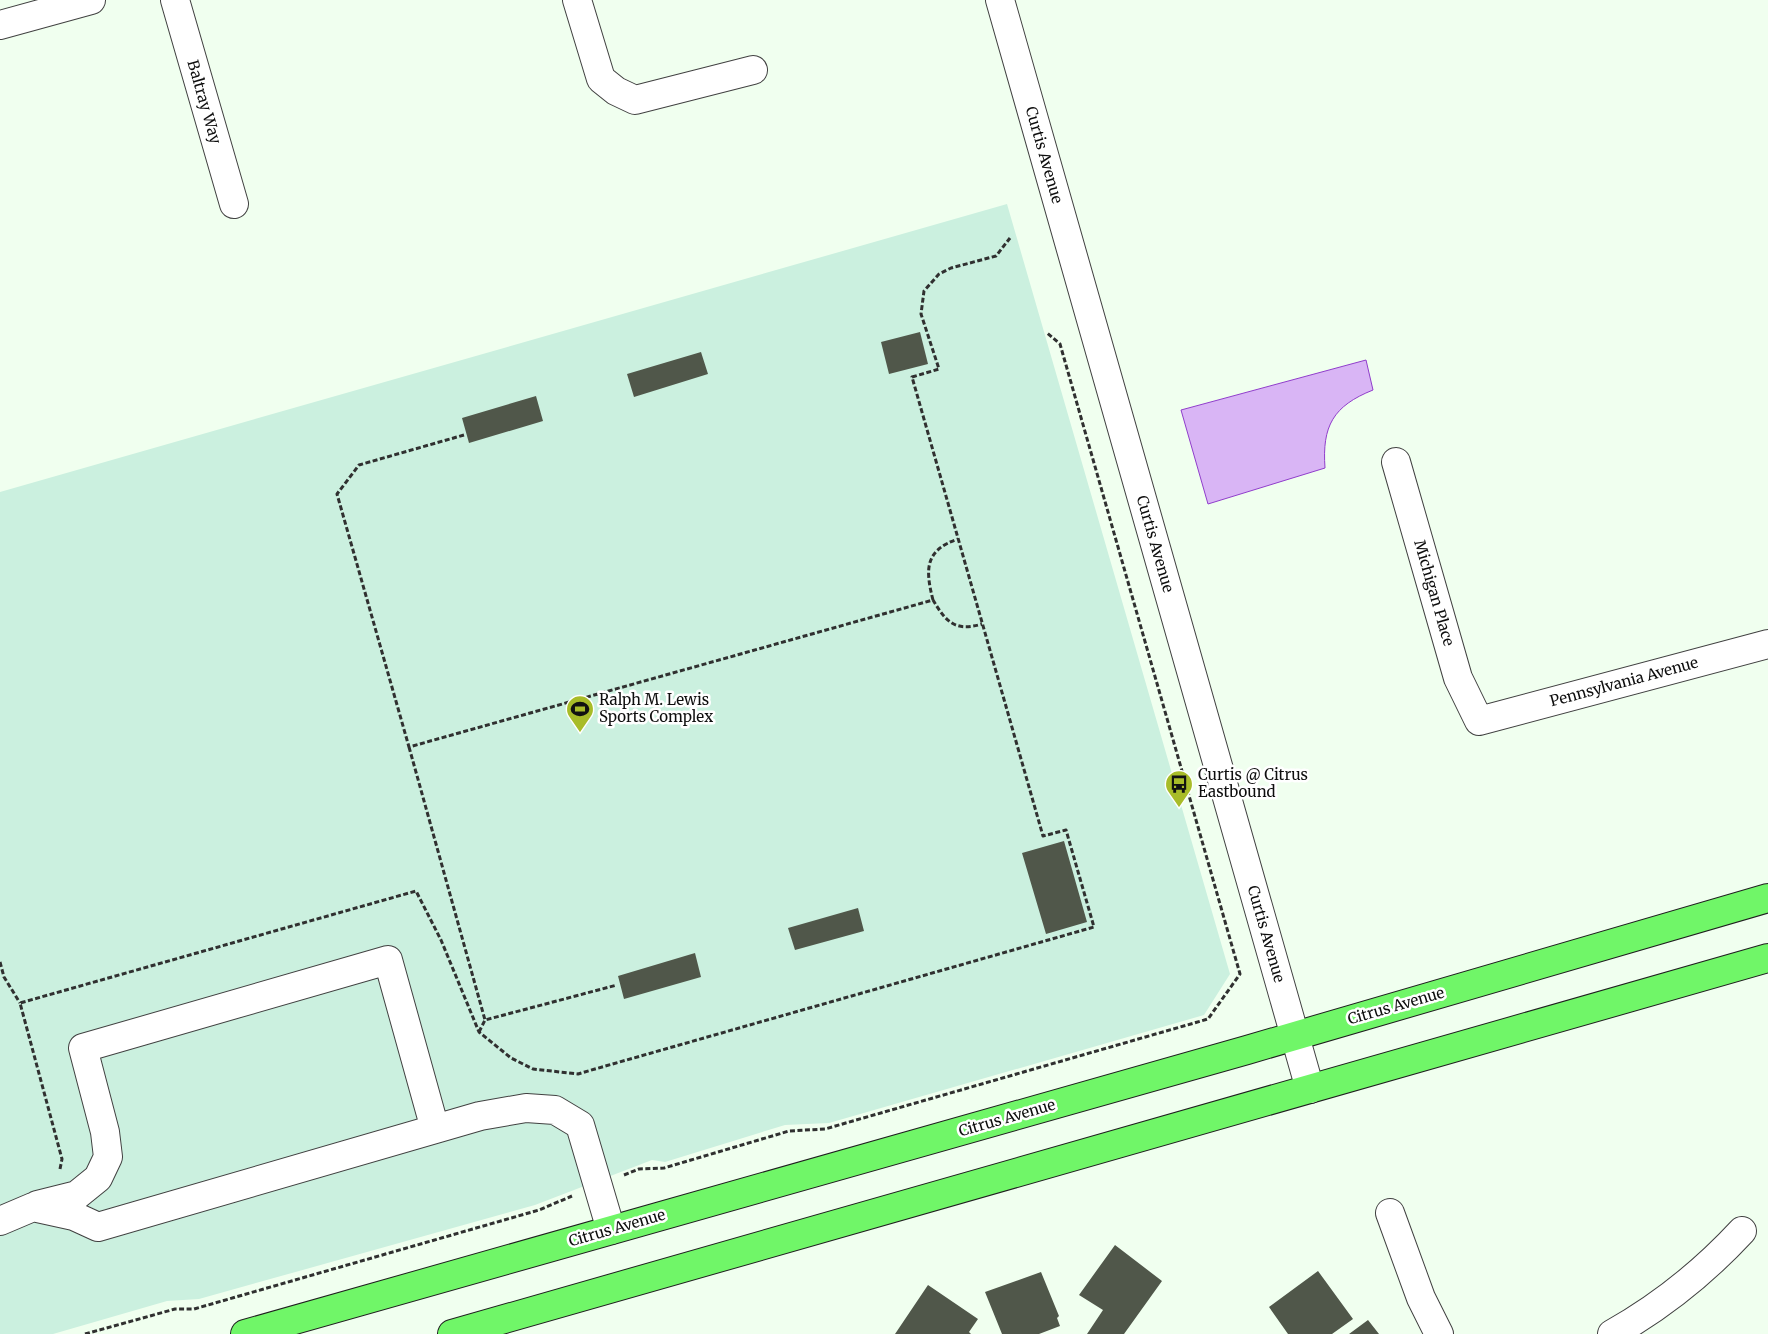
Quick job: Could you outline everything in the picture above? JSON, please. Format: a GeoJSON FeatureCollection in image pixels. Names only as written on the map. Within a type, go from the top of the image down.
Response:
{"type":"FeatureCollection","features":[{"type":"Feature","properties":{"kind":"main road","name":"Citrus Avenue"},"geometry":{"type":"LineString","coordinates":[[245,1334],[1296,1036],[1768,898]]}},
{"type":"Feature","properties":{"kind":"main road"},"geometry":{"type":"LineString","coordinates":[[452,1334],[1768,958]]}},
{"type":"Feature","properties":{"kind":"street"},"geometry":{"type":"LineString","coordinates":[[0,25],[91,0]]}},
{"type":"Feature","properties":{"kind":"street","name":"Baltray Way"},"geometry":{"type":"LineString","coordinates":[[175,0],[234,204]]}},
{"type":"Feature","properties":{"kind":"street"},"geometry":{"type":"LineString","coordinates":[[578,0],[601,79],[616,91],[635,100],[753,70]]}},
{"type":"Feature","properties":{"kind":"street","name":"Curtis Avenue"},"geometry":{"type":"LineString","coordinates":[[1000,0],[1310,1089]]}},
{"type":"Feature","properties":{"kind":"street","name":"Michigan Place"},"geometry":{"type":"LineString","coordinates":[[1396,462],[1458,678],[1479,721]]}},
{"type":"Feature","properties":{"kind":"street","name":"Pennsylvania Avenue"},"geometry":{"type":"LineString","coordinates":[[1479,721],[1768,644]]}},
{"type":"Feature","properties":{"kind":"street"},"geometry":{"type":"LineString","coordinates":[[0,1221],[33,1207],[77,1195],[98,1178],[108,1157],[105,1132],[83,1048],[388,960],[435,1129]]}},
{"type":"Feature","properties":{"kind":"street"},"geometry":{"type":"LineString","coordinates":[[33,1207],[74,1216],[98,1227],[480,1116],[526,1108],[555,1110],[580,1126],[611,1230]]}},
{"type":"Feature","properties":{"kind":"street"},"geometry":{"type":"LineString","coordinates":[[1390,1213],[1421,1298],[1439,1334]]}},
{"type":"Feature","properties":{"kind":"street"},"geometry":{"type":"LineString","coordinates":[[1612,1334],[1676,1294],[1712,1263],[1742,1231]]}},
{"type":"Feature","properties":{"kind":"path"},"geometry":{"type":"LineString","coordinates":[[1010,238],[996,256],[951,268],[939,274],[924,292],[921,314],[940,369],[912,377],[1043,836],[1066,830],[1094,927],[1014,950]]}},
{"type":"Feature","properties":{"kind":"path"},"geometry":{"type":"LineString","coordinates":[[85,1334],[175,1309],[194,1309],[529,1212],[639,1169],[664,1168],[789,1131],[826,1128],[1208,1019],[1240,974],[1060,344],[1046,332]]}},
{"type":"Feature","properties":{"kind":"path"},"geometry":{"type":"LineString","coordinates":[[464,435],[359,465],[337,494],[485,1020]]}},
{"type":"Feature","properties":{"kind":"path"},"geometry":{"type":"LineString","coordinates":[[958,539],[939,547],[930,562],[928,573],[933,600],[948,622],[967,628],[982,624]]}},
{"type":"Feature","properties":{"kind":"path"},"geometry":{"type":"LineString","coordinates":[[409,747],[933,600]]}},
{"type":"Feature","properties":{"kind":"path"},"geometry":{"type":"LineString","coordinates":[[0,962],[4,977],[20,1003]]}},
{"type":"Feature","properties":{"kind":"path"},"geometry":{"type":"LineString","coordinates":[[478,1032],[485,1020],[617,985]]}},
{"type":"Feature","properties":{"kind":"green space","name":"Ralph M. Lewis Sports Complex"},"geometry":{"type":"Polygon","coordinates":[[[1007,204],[1230,974],[1204,1015],[829,1123],[785,1125],[665,1162],[652,1160],[535,1205],[199,1299],[167,1301],[53,1334],[0,1334],[0,492],[1007,204]]]}},
{"type":"Feature","properties":{"kind":"shaded area"},"geometry":{"type":"Polygon","coordinates":[[[1366,360],[1373,390],[1348,403],[1333,419],[1328,429],[1326,440],[1325,468],[1208,504],[1181,410],[1366,360]]]}},
{"type":"Feature","properties":{"kind":"building"},"geometry":{"type":"Polygon","coordinates":[[[920,332],[928,364],[889,374],[881,342],[920,332]]]}},
{"type":"Feature","properties":{"kind":"building"},"geometry":{"type":"Polygon","coordinates":[[[701,352],[708,374],[634,397],[627,374],[701,352]]]}},
{"type":"Feature","properties":{"kind":"building"},"geometry":{"type":"Polygon","coordinates":[[[536,396],[543,421],[469,443],[462,418],[536,396]]]}},
{"type":"Feature","properties":{"kind":"building"},"geometry":{"type":"Polygon","coordinates":[[[1064,841],[1087,922],[1046,934],[1022,853],[1064,841]]]}},
{"type":"Feature","properties":{"kind":"building"},"geometry":{"type":"Polygon","coordinates":[[[858,908],[864,931],[795,950],[788,928],[858,908]]]}},
{"type":"Feature","properties":{"kind":"building"},"geometry":{"type":"Polygon","coordinates":[[[695,953],[701,977],[624,999],[618,976],[695,953]]]}},
{"type":"Feature","properties":{"kind":"building"},"geometry":{"type":"Polygon","coordinates":[[[1115,1245],[1162,1281],[1124,1334],[1087,1334],[1103,1310],[1079,1295],[1115,1245]]]}},
{"type":"Feature","properties":{"kind":"building"},"geometry":{"type":"Polygon","coordinates":[[[1318,1271],[1353,1319],[1332,1334],[1288,1334],[1269,1307],[1318,1271]]]}},
{"type":"Feature","properties":{"kind":"building"},"geometry":{"type":"Polygon","coordinates":[[[1041,1272],[1059,1316],[1057,1318],[1060,1326],[1039,1334],[1002,1334],[985,1292],[1041,1272]]]}},
{"type":"Feature","properties":{"kind":"building"},"geometry":{"type":"Polygon","coordinates":[[[928,1285],[978,1319],[969,1332],[971,1334],[895,1334],[928,1285]]]}},
{"type":"Feature","properties":{"kind":"building"},"geometry":{"type":"Polygon","coordinates":[[[1368,1320],[1379,1334],[1349,1334],[1368,1320]]]}},
{"type":"Feature","properties":{"kind":"place","name":"Ralph M. Lewis Sports Complex"},"geometry":{"type":"Point","coordinates":[580,733]}},
{"type":"Feature","properties":{"kind":"place","name":"Curtis @ Citrus Eastbound"},"geometry":{"type":"Point","coordinates":[1179,808]}}]}
